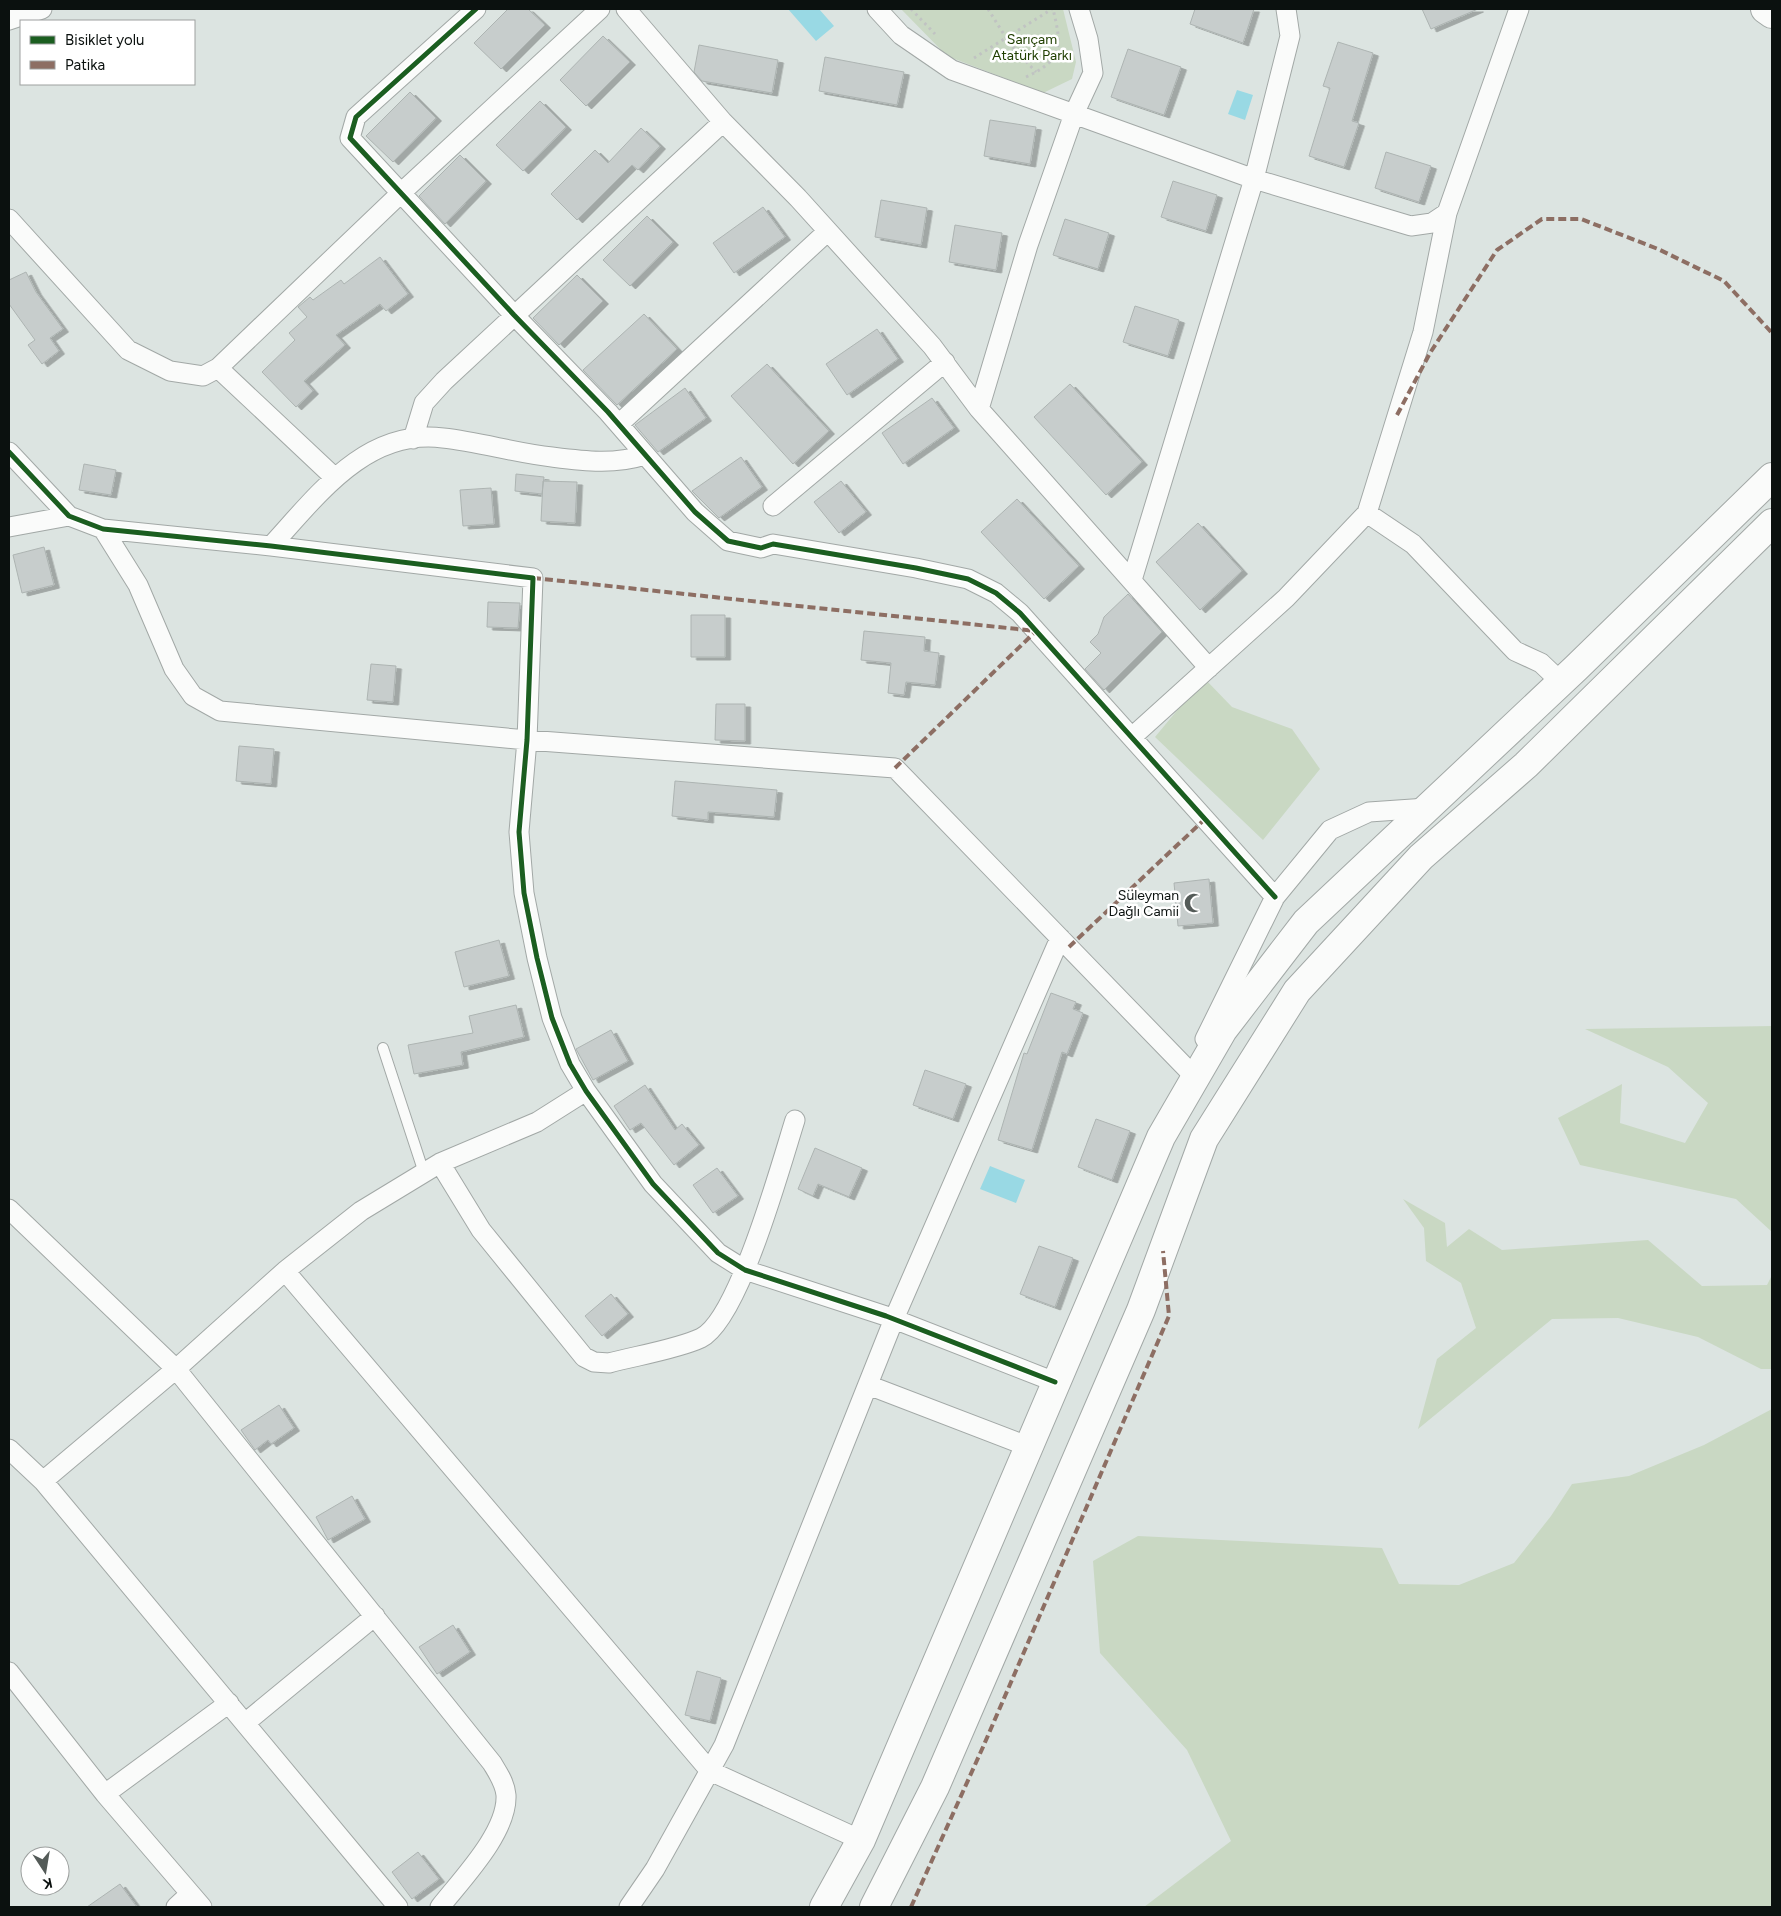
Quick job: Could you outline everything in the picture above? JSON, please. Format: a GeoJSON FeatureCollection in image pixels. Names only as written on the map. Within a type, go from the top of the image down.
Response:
{"type":"FeatureCollection","features":[{"type":"Feature","properties":{"kind":"main road"},"geometry":{"type":"LineString","coordinates":[[1765,9],[1772,14]]}},
{"type":"Feature","properties":{"kind":"main road"},"geometry":{"type":"LineString","coordinates":[[824,1907],[861,1840],[1054,1382],[1161,1137],[1223,1030],[1306,922],[1562,682],[1772,478]]}},
{"type":"Feature","properties":{"kind":"main road"},"geometry":{"type":"LineString","coordinates":[[874,1907],[935,1787],[1141,1310],[1204,1139],[1297,991],[1421,857],[1526,765],[1772,522]]}},
{"type":"Feature","properties":{"kind":"street"},"geometry":{"type":"LineString","coordinates":[[9,20],[42,9]]}},
{"type":"Feature","properties":{"kind":"street"},"geometry":{"type":"LineString","coordinates":[[476,9],[356,118],[350,138],[514,315],[619,424],[695,512],[728,541],[761,548],[773,544],[916,568],[968,579],[996,593],[1020,612],[1274,897]]}},
{"type":"Feature","properties":{"kind":"street"},"geometry":{"type":"LineString","coordinates":[[9,219],[128,350],[170,372],[203,376],[218,368],[402,192],[600,9]]}},
{"type":"Feature","properties":{"kind":"street"},"geometry":{"type":"LineString","coordinates":[[626,9],[724,122],[828,231],[945,362],[979,409],[1209,668]]}},
{"type":"Feature","properties":{"kind":"street"},"geometry":{"type":"LineString","coordinates":[[877,9],[901,35],[952,70],[1254,179],[1412,226],[1432,223],[1448,213]]}},
{"type":"Feature","properties":{"kind":"street"},"geometry":{"type":"LineString","coordinates":[[979,409],[1028,245],[1074,114],[1093,73],[1088,39],[1079,9]]}},
{"type":"Feature","properties":{"kind":"street"},"geometry":{"type":"LineString","coordinates":[[1132,580],[1254,179],[1290,36],[1286,9]]}},
{"type":"Feature","properties":{"kind":"street"},"geometry":{"type":"LineString","coordinates":[[1132,737],[1286,598],[1366,513],[1423,332],[1448,213],[1519,9]]}},
{"type":"Feature","properties":{"kind":"street"},"geometry":{"type":"LineString","coordinates":[[413,439],[424,404],[444,380],[724,122]]}},
{"type":"Feature","properties":{"kind":"street"},"geometry":{"type":"LineString","coordinates":[[619,424],[828,231]]}},
{"type":"Feature","properties":{"kind":"street"},"geometry":{"type":"LineString","coordinates":[[773,506],[945,362]]}},
{"type":"Feature","properties":{"kind":"street"},"geometry":{"type":"LineString","coordinates":[[218,368],[334,478]]}},
{"type":"Feature","properties":{"kind":"street"},"geometry":{"type":"LineString","coordinates":[[271,546],[334,478],[365,455],[390,443],[442,437],[530,455],[589,462],[626,461],[645,455]]}},
{"type":"Feature","properties":{"kind":"street"},"geometry":{"type":"LineString","coordinates":[[9,452],[69,516],[103,528],[271,546],[533,578],[527,740],[519,832],[524,893],[537,958],[552,1018],[570,1064],[586,1091],[653,1184],[718,1254],[745,1270],[894,1319],[1054,1382]]}},
{"type":"Feature","properties":{"kind":"street"},"geometry":{"type":"LineString","coordinates":[[1366,513],[1413,544],[1516,652],[1541,663],[1562,682]]}},
{"type":"Feature","properties":{"kind":"street"},"geometry":{"type":"LineString","coordinates":[[9,527],[69,516]]}},
{"type":"Feature","properties":{"kind":"street"},"geometry":{"type":"LineString","coordinates":[[103,528],[138,585],[174,669],[193,696],[220,711],[527,740],[894,768],[1189,1071]]}},
{"type":"Feature","properties":{"kind":"street"},"geometry":{"type":"LineString","coordinates":[[1161,1137],[1189,1071],[1274,897],[1330,830],[1369,812],[1427,808]]}},
{"type":"Feature","properties":{"kind":"street"},"geometry":{"type":"LineString","coordinates":[[629,1907],[655,1869],[724,1745],[894,1319],[1060,938]]}},
{"type":"Feature","properties":{"kind":"street"},"geometry":{"type":"LineString","coordinates":[[42,1481],[176,1369],[285,1271],[362,1211],[440,1163],[537,1122],[586,1091]]}},
{"type":"Feature","properties":{"kind":"street"},"geometry":{"type":"LineString","coordinates":[[440,1163],[481,1230],[584,1357],[594,1362],[609,1363],[701,1337],[717,1324],[745,1270],[795,1120]]}},
{"type":"Feature","properties":{"kind":"street"},"geometry":{"type":"LineString","coordinates":[[9,1209],[176,1369],[492,1763],[503,1781],[506,1796],[503,1815],[492,1839],[440,1907]]}},
{"type":"Feature","properties":{"kind":"street"},"geometry":{"type":"LineString","coordinates":[[285,1271],[710,1771],[861,1840]]}},
{"type":"Feature","properties":{"kind":"street"},"geometry":{"type":"LineString","coordinates":[[868,1385],[1027,1446]]}},
{"type":"Feature","properties":{"kind":"street"},"geometry":{"type":"LineString","coordinates":[[9,1449],[42,1481],[398,1907]]}},
{"type":"Feature","properties":{"kind":"street"},"geometry":{"type":"LineString","coordinates":[[245,1723],[375,1616]]}},
{"type":"Feature","properties":{"kind":"street"},"geometry":{"type":"LineString","coordinates":[[9,1672],[105,1794],[196,1900],[176,1907]]}},
{"type":"Feature","properties":{"kind":"street"},"geometry":{"type":"LineString","coordinates":[[105,1794],[229,1703]]}},
{"type":"Feature","properties":{"kind":"lane"},"geometry":{"type":"LineString","coordinates":[[383,1048],[424,1172]]}},
{"type":"Feature","properties":{"kind":"path"},"geometry":{"type":"LineString","coordinates":[[911,9],[937,36]]}},
{"type":"Feature","properties":{"kind":"path"},"geometry":{"type":"LineString","coordinates":[[988,9],[1006,38],[1036,72]]}},
{"type":"Feature","properties":{"kind":"path"},"geometry":{"type":"LineString","coordinates":[[975,64],[970,61],[1052,9],[1059,32],[1058,48],[1052,62],[1026,77],[1016,76]]}},
{"type":"Feature","properties":{"kind":"green space","name":"Sarıçam Atatürk Parkı"},"geometry":{"type":"Polygon","coordinates":[[[901,9],[1063,9],[1076,62],[1072,79],[1043,93],[947,56],[901,9]]]}},
{"type":"Feature","properties":{"kind":"green space"},"geometry":{"type":"Polygon","coordinates":[[[1204,678],[1232,707],[1292,729],[1320,769],[1263,840],[1155,737],[1204,678]]]}},
{"type":"Feature","properties":{"kind":"green space"},"geometry":{"type":"Polygon","coordinates":[[[1772,1026],[1772,1232],[1736,1199],[1580,1165],[1558,1118],[1622,1084],[1620,1123],[1685,1143],[1708,1103],[1668,1067],[1585,1029],[1772,1026]]]}},
{"type":"Feature","properties":{"kind":"green space"},"geometry":{"type":"Polygon","coordinates":[[[1403,1199],[1445,1223],[1447,1247],[1469,1229],[1502,1250],[1648,1240],[1702,1286],[1767,1285],[1772,1275],[1772,1369],[1761,1369],[1698,1337],[1618,1318],[1552,1319],[1418,1429],[1437,1359],[1476,1328],[1461,1283],[1426,1261],[1424,1228],[1403,1199]]]}},
{"type":"Feature","properties":{"kind":"green space"},"geometry":{"type":"Polygon","coordinates":[[[1772,1409],[1772,1907],[1144,1907],[1231,1841],[1187,1750],[1100,1653],[1093,1561],[1138,1536],[1382,1548],[1399,1584],[1459,1585],[1514,1563],[1551,1516],[1572,1484],[1629,1476],[1704,1445],[1772,1409]]]}},
{"type":"Feature","properties":{"kind":"water"},"geometry":{"type":"Polygon","coordinates":[[[788,9],[819,9],[834,26],[816,41],[788,9]]]}},
{"type":"Feature","properties":{"kind":"water"},"geometry":{"type":"Polygon","coordinates":[[[1237,90],[1253,95],[1245,120],[1228,114],[1237,90]]]}},
{"type":"Feature","properties":{"kind":"water"},"geometry":{"type":"Polygon","coordinates":[[[990,1166],[1025,1180],[1016,1203],[980,1189],[990,1166]]]}},
{"type":"Feature","properties":{"kind":"building"},"geometry":{"type":"Polygon","coordinates":[[[508,9],[528,9],[545,25],[501,69],[474,43],[508,9]]]}},
{"type":"Feature","properties":{"kind":"building"},"geometry":{"type":"Polygon","coordinates":[[[1195,9],[1254,9],[1243,43],[1190,24],[1195,9]]]}},
{"type":"Feature","properties":{"kind":"building"},"geometry":{"type":"Polygon","coordinates":[[[1422,9],[1478,9],[1431,29],[1422,9]]]}},
{"type":"Feature","properties":{"kind":"building"},"geometry":{"type":"Polygon","coordinates":[[[603,36],[630,62],[586,106],[560,80],[603,36]]]}},
{"type":"Feature","properties":{"kind":"building"},"geometry":{"type":"Polygon","coordinates":[[[1338,42],[1373,53],[1352,121],[1359,123],[1344,167],[1309,156],[1330,88],[1323,86],[1338,42]]]}},
{"type":"Feature","properties":{"kind":"building"},"geometry":{"type":"Polygon","coordinates":[[[699,45],[778,60],[772,93],[702,81],[694,72],[699,45]]]}},
{"type":"Feature","properties":{"kind":"building"},"geometry":{"type":"Polygon","coordinates":[[[1128,49],[1181,67],[1164,115],[1111,97],[1128,49]]]}},
{"type":"Feature","properties":{"kind":"building"},"geometry":{"type":"Polygon","coordinates":[[[825,57],[904,72],[897,105],[819,91],[825,57]]]}},
{"type":"Feature","properties":{"kind":"building"},"geometry":{"type":"Polygon","coordinates":[[[410,92],[436,118],[393,162],[366,136],[410,92]]]}},
{"type":"Feature","properties":{"kind":"building"},"geometry":{"type":"Polygon","coordinates":[[[540,101],[566,127],[523,171],[496,145],[540,101]]]}},
{"type":"Feature","properties":{"kind":"building"},"geometry":{"type":"Polygon","coordinates":[[[990,120],[1036,127],[1030,164],[984,156],[990,120]]]}},
{"type":"Feature","properties":{"kind":"building"},"geometry":{"type":"Polygon","coordinates":[[[641,128],[660,146],[638,170],[632,165],[577,220],[551,194],[595,150],[608,163],[641,128]]]}},
{"type":"Feature","properties":{"kind":"building"},"geometry":{"type":"Polygon","coordinates":[[[1386,152],[1431,166],[1419,202],[1375,188],[1386,152]]]}},
{"type":"Feature","properties":{"kind":"building"},"geometry":{"type":"Polygon","coordinates":[[[460,155],[486,181],[445,224],[419,196],[460,155]]]}},
{"type":"Feature","properties":{"kind":"building"},"geometry":{"type":"Polygon","coordinates":[[[1173,181],[1217,195],[1206,231],[1161,217],[1173,181]]]}},
{"type":"Feature","properties":{"kind":"building"},"geometry":{"type":"Polygon","coordinates":[[[881,200],[927,208],[921,245],[875,237],[881,200]]]}},
{"type":"Feature","properties":{"kind":"building"},"geometry":{"type":"Polygon","coordinates":[[[763,207],[785,237],[734,273],[713,243],[763,207]]]}},
{"type":"Feature","properties":{"kind":"building"},"geometry":{"type":"Polygon","coordinates":[[[647,216],[673,242],[630,286],[603,260],[647,216]]]}},
{"type":"Feature","properties":{"kind":"building"},"geometry":{"type":"Polygon","coordinates":[[[1065,219],[1109,233],[1098,269],[1053,255],[1065,219]]]}},
{"type":"Feature","properties":{"kind":"building"},"geometry":{"type":"Polygon","coordinates":[[[955,225],[1002,233],[996,270],[949,262],[955,225]]]}},
{"type":"Feature","properties":{"kind":"building"},"geometry":{"type":"Polygon","coordinates":[[[380,257],[408,294],[386,311],[380,304],[336,335],[345,345],[304,381],[313,391],[296,407],[262,372],[295,340],[289,333],[307,317],[298,307],[310,297],[313,300],[341,280],[344,284],[380,257]]]}},
{"type":"Feature","properties":{"kind":"building"},"geometry":{"type":"Polygon","coordinates":[[[26,272],[36,292],[63,329],[50,338],[59,351],[42,364],[28,345],[35,340],[9,304],[9,280],[26,272]]]}},
{"type":"Feature","properties":{"kind":"building"},"geometry":{"type":"Polygon","coordinates":[[[577,275],[603,301],[559,345],[533,318],[577,275]]]}},
{"type":"Feature","properties":{"kind":"building"},"geometry":{"type":"Polygon","coordinates":[[[1135,306],[1179,320],[1168,356],[1123,342],[1135,306]]]}},
{"type":"Feature","properties":{"kind":"building"},"geometry":{"type":"Polygon","coordinates":[[[644,314],[677,349],[617,405],[583,370],[644,314]]]}},
{"type":"Feature","properties":{"kind":"building"},"geometry":{"type":"Polygon","coordinates":[[[877,329],[898,359],[847,395],[826,364],[877,329]]]}},
{"type":"Feature","properties":{"kind":"building"},"geometry":{"type":"Polygon","coordinates":[[[767,364],[829,431],[793,464],[731,396],[767,364]]]}},
{"type":"Feature","properties":{"kind":"building"},"geometry":{"type":"Polygon","coordinates":[[[1070,384],[1142,462],[1106,495],[1034,417],[1070,384]]]}},
{"type":"Feature","properties":{"kind":"building"},"geometry":{"type":"Polygon","coordinates":[[[685,388],[706,418],[658,452],[635,425],[685,388]]]}},
{"type":"Feature","properties":{"kind":"building"},"geometry":{"type":"Polygon","coordinates":[[[932,398],[954,428],[903,464],[882,433],[932,398]]]}},
{"type":"Feature","properties":{"kind":"building"},"geometry":{"type":"Polygon","coordinates":[[[741,457],[762,487],[719,518],[692,491],[741,457]]]}},
{"type":"Feature","properties":{"kind":"building"},"geometry":{"type":"Polygon","coordinates":[[[84,464],[116,470],[111,495],[79,490],[84,464]]]}},
{"type":"Feature","properties":{"kind":"building"},"geometry":{"type":"Polygon","coordinates":[[[516,474],[544,477],[542,494],[515,491],[516,474]]]}},
{"type":"Feature","properties":{"kind":"building"},"geometry":{"type":"Polygon","coordinates":[[[543,481],[577,482],[575,523],[541,521],[543,481]]]}},
{"type":"Feature","properties":{"kind":"building"},"geometry":{"type":"Polygon","coordinates":[[[841,481],[866,512],[839,533],[814,502],[841,481]]]}},
{"type":"Feature","properties":{"kind":"building"},"geometry":{"type":"Polygon","coordinates":[[[491,488],[494,524],[463,526],[460,490],[491,488]]]}},
{"type":"Feature","properties":{"kind":"building"},"geometry":{"type":"Polygon","coordinates":[[[1017,499],[1079,566],[1044,599],[981,532],[1017,499]]]}},
{"type":"Feature","properties":{"kind":"building"},"geometry":{"type":"Polygon","coordinates":[[[1198,523],[1242,571],[1200,610],[1156,562],[1198,523]]]}},
{"type":"Feature","properties":{"kind":"building"},"geometry":{"type":"Polygon","coordinates":[[[44,547],[54,585],[22,593],[13,555],[44,547]]]}},
{"type":"Feature","properties":{"kind":"building"},"geometry":{"type":"Polygon","coordinates":[[[1128,594],[1162,632],[1104,690],[1085,669],[1101,653],[1090,642],[1098,634],[1104,617],[1128,594]]]}},
{"type":"Feature","properties":{"kind":"building"},"geometry":{"type":"Polygon","coordinates":[[[488,602],[520,603],[518,628],[487,627],[488,602]]]}},
{"type":"Feature","properties":{"kind":"building"},"geometry":{"type":"Polygon","coordinates":[[[691,615],[725,615],[725,657],[691,657],[691,615]]]}},
{"type":"Feature","properties":{"kind":"building"},"geometry":{"type":"Polygon","coordinates":[[[864,631],[925,637],[924,651],[939,653],[935,685],[906,682],[904,695],[888,693],[891,663],[861,660],[864,631]]]}},
{"type":"Feature","properties":{"kind":"building"},"geometry":{"type":"Polygon","coordinates":[[[371,664],[396,666],[393,702],[367,700],[371,664]]]}},
{"type":"Feature","properties":{"kind":"building"},"geometry":{"type":"Polygon","coordinates":[[[716,704],[745,704],[745,741],[715,740],[716,704]]]}},
{"type":"Feature","properties":{"kind":"building"},"geometry":{"type":"Polygon","coordinates":[[[239,746],[274,749],[271,784],[236,781],[239,746]]]}},
{"type":"Feature","properties":{"kind":"building"},"geometry":{"type":"Polygon","coordinates":[[[675,781],[777,790],[774,817],[708,812],[708,820],[672,816],[675,781]]]}},
{"type":"Feature","properties":{"kind":"building","name":"Süleyman Dağlı Camii"},"geometry":{"type":"Polygon","coordinates":[[[1209,879],[1213,923],[1178,926],[1174,883],[1209,879]]]}},
{"type":"Feature","properties":{"kind":"building"},"geometry":{"type":"Polygon","coordinates":[[[499,940],[509,976],[464,987],[455,952],[499,940]]]}},
{"type":"Feature","properties":{"kind":"building"},"geometry":{"type":"Polygon","coordinates":[[[1051,993],[1076,1002],[1073,1009],[1083,1013],[1067,1054],[1062,1052],[1032,1150],[998,1140],[1024,1053],[1027,1054],[1051,993]]]}},
{"type":"Feature","properties":{"kind":"building"},"geometry":{"type":"Polygon","coordinates":[[[516,1005],[524,1037],[461,1052],[463,1065],[414,1074],[408,1045],[473,1033],[469,1016],[516,1005]]]}},
{"type":"Feature","properties":{"kind":"building"},"geometry":{"type":"Polygon","coordinates":[[[611,1030],[628,1061],[593,1080],[576,1049],[611,1030]]]}},
{"type":"Feature","properties":{"kind":"building"},"geometry":{"type":"Polygon","coordinates":[[[925,1070],[966,1084],[953,1119],[913,1105],[925,1070]]]}},
{"type":"Feature","properties":{"kind":"building"},"geometry":{"type":"Polygon","coordinates":[[[645,1085],[675,1130],[682,1124],[699,1145],[674,1165],[641,1123],[630,1130],[614,1106],[645,1085]]]}},
{"type":"Feature","properties":{"kind":"building"},"geometry":{"type":"Polygon","coordinates":[[[1096,1119],[1130,1131],[1112,1180],[1078,1167],[1096,1119]]]}},
{"type":"Feature","properties":{"kind":"building"},"geometry":{"type":"Polygon","coordinates":[[[815,1148],[862,1168],[849,1197],[818,1184],[813,1196],[798,1189],[815,1148]]]}},
{"type":"Feature","properties":{"kind":"building"},"geometry":{"type":"Polygon","coordinates":[[[717,1168],[738,1196],[713,1213],[693,1185],[717,1168]]]}},
{"type":"Feature","properties":{"kind":"building"},"geometry":{"type":"Polygon","coordinates":[[[1039,1246],[1073,1258],[1055,1307],[1020,1294],[1039,1246]]]}},
{"type":"Feature","properties":{"kind":"building"},"geometry":{"type":"Polygon","coordinates":[[[611,1294],[628,1314],[602,1336],[585,1316],[611,1294]]]}},
{"type":"Feature","properties":{"kind":"building"},"geometry":{"type":"Polygon","coordinates":[[[279,1405],[294,1428],[271,1444],[268,1440],[255,1450],[241,1430],[279,1405]]]}},
{"type":"Feature","properties":{"kind":"building"},"geometry":{"type":"Polygon","coordinates":[[[352,1496],[365,1519],[328,1540],[316,1517],[352,1496]]]}},
{"type":"Feature","properties":{"kind":"building"},"geometry":{"type":"Polygon","coordinates":[[[453,1625],[470,1652],[437,1674],[419,1647],[453,1625]]]}},
{"type":"Feature","properties":{"kind":"building"},"geometry":{"type":"Polygon","coordinates":[[[697,1671],[721,1678],[710,1721],[685,1715],[697,1671]]]}},
{"type":"Feature","properties":{"kind":"building"},"geometry":{"type":"Polygon","coordinates":[[[418,1852],[439,1879],[412,1899],[392,1872],[418,1852]]]}},
{"type":"Feature","properties":{"kind":"building"},"geometry":{"type":"Polygon","coordinates":[[[120,1884],[137,1907],[87,1907],[120,1884]]]}},
{"type":"Feature","properties":{"kind":"marked path"},"geometry":{"type":"LineString","coordinates":[[1397,415],[1430,353],[1497,250],[1542,219],[1581,219],[1658,249],[1724,281],[1772,333]]}},
{"type":"Feature","properties":{"kind":"marked path"},"geometry":{"type":"LineString","coordinates":[[533,578],[1036,631]]}},
{"type":"Feature","properties":{"kind":"marked path"},"geometry":{"type":"LineString","coordinates":[[895,768],[1036,631]]}},
{"type":"Feature","properties":{"kind":"marked path"},"geometry":{"type":"LineString","coordinates":[[1069,947],[1205,819]]}},
{"type":"Feature","properties":{"kind":"marked path"},"geometry":{"type":"LineString","coordinates":[[911,1907],[983,1747],[1169,1316],[1163,1251]]}},
{"type":"Feature","properties":{"kind":"cycle path"},"geometry":{"type":"LineString","coordinates":[[476,9],[356,117],[350,138],[514,315],[608,412],[695,512],[728,541],[761,548],[773,544],[916,568],[968,579],[996,593],[1020,613],[1275,897]]}},
{"type":"Feature","properties":{"kind":"cycle path"},"geometry":{"type":"LineString","coordinates":[[9,452],[69,516],[103,529],[271,546],[533,578],[527,740],[519,832],[524,893],[537,958],[552,1018],[570,1064],[586,1091],[653,1184],[718,1253],[745,1270],[886,1316],[1055,1382]]}},
{"type":"Feature","properties":{"kind":"place","name":"Süleyman Dağlı Camii"},"geometry":{"type":"Point","coordinates":[1194,903]}}]}
